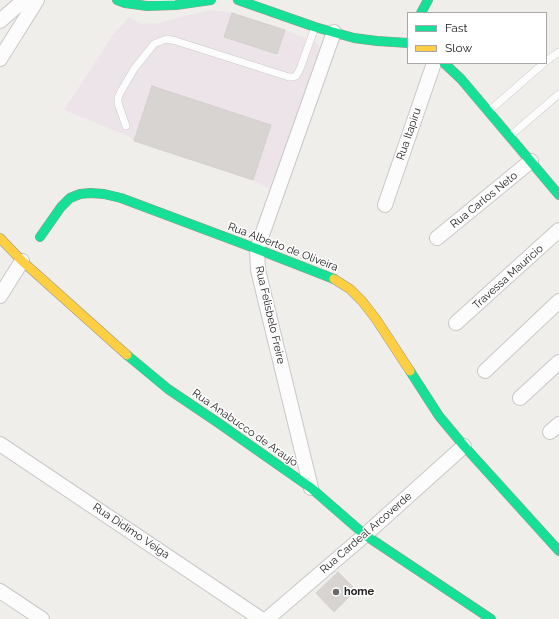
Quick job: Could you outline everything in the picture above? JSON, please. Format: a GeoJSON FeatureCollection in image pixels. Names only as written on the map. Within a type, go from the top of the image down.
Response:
{"type":"FeatureCollection","features":[{"type":"Feature","properties":{"kind":"street"},"geometry":{"type":"LineString","coordinates":[[0,21],[24,0]]}},
{"type":"Feature","properties":{"kind":"street"},"geometry":{"type":"LineString","coordinates":[[0,59],[37,0]]}},
{"type":"Feature","properties":{"kind":"street"},"geometry":{"type":"LineString","coordinates":[[117,0],[125,3],[147,6],[176,5],[211,0]]}},
{"type":"Feature","properties":{"kind":"street"},"geometry":{"type":"LineString","coordinates":[[238,0],[315,27],[334,32],[367,40],[407,42]]}},
{"type":"Feature","properties":{"kind":"street"},"geometry":{"type":"LineString","coordinates":[[422,12],[428,0]]}},
{"type":"Feature","properties":{"kind":"street","name":"Rua Felisbelo Freire"},"geometry":{"type":"LineString","coordinates":[[312,488],[258,270],[257,249],[334,32]]}},
{"type":"Feature","properties":{"kind":"street","name":"Rua Itapiru"},"geometry":{"type":"LineString","coordinates":[[385,205],[434,64]]}},
{"type":"Feature","properties":{"kind":"street"},"geometry":{"type":"LineString","coordinates":[[445,64],[461,79],[489,111],[559,195]]}},
{"type":"Feature","properties":{"kind":"street","name":"Rua Carlos Neto"},"geometry":{"type":"LineString","coordinates":[[437,238],[531,161]]}},
{"type":"Feature","properties":{"kind":"street","name":"Rua Alberto de Oliveira"},"geometry":{"type":"LineString","coordinates":[[40,237],[60,207],[70,198],[80,194],[104,194],[121,198],[336,280],[350,289],[362,301],[376,319],[439,416],[464,446],[559,551]]}},
{"type":"Feature","properties":{"kind":"street","name":"Travessa Mauricio"},"geometry":{"type":"LineString","coordinates":[[456,323],[559,230]]}},
{"type":"Feature","properties":{"kind":"street","name":"Rua Anabucco de Araujo"},"geometry":{"type":"LineString","coordinates":[[0,238],[22,261],[115,345],[168,389],[312,488],[365,535],[491,619]]}},
{"type":"Feature","properties":{"kind":"street"},"geometry":{"type":"LineString","coordinates":[[0,296],[22,261]]}},
{"type":"Feature","properties":{"kind":"street"},"geometry":{"type":"LineString","coordinates":[[485,371],[559,301]]}},
{"type":"Feature","properties":{"kind":"street"},"geometry":{"type":"LineString","coordinates":[[520,398],[559,362]]}},
{"type":"Feature","properties":{"kind":"street","name":"Rua Didimo Veiga"},"geometry":{"type":"LineString","coordinates":[[0,444],[261,619]]}},
{"type":"Feature","properties":{"kind":"street","name":"Rua Cardeal Arcoverde"},"geometry":{"type":"LineString","coordinates":[[267,619],[365,535],[464,446]]}},
{"type":"Feature","properties":{"kind":"street"},"geometry":{"type":"LineString","coordinates":[[0,591],[42,619]]}},
{"type":"Feature","properties":{"kind":"lane"},"geometry":{"type":"LineString","coordinates":[[126,126],[118,103],[120,92],[134,69],[154,44],[161,40],[167,39],[176,41],[293,77],[296,76],[300,70],[315,27]]}},
{"type":"Feature","properties":{"kind":"lane"},"geometry":{"type":"LineString","coordinates":[[547,60],[559,52]]}},
{"type":"Feature","properties":{"kind":"lane"},"geometry":{"type":"LineString","coordinates":[[489,111],[543,64]]}},
{"type":"Feature","properties":{"kind":"lane"},"geometry":{"type":"LineString","coordinates":[[510,136],[559,94]]}},
{"type":"Feature","properties":{"kind":"shaded area"},"geometry":{"type":"Polygon","coordinates":[[[210,10],[232,13],[285,30],[317,43],[322,51],[272,190],[253,180],[134,141],[130,137],[64,110],[113,35],[129,17],[142,24],[158,23],[210,10]]]}},
{"type":"Feature","properties":{"kind":"building"},"geometry":{"type":"Polygon","coordinates":[[[232,13],[285,30],[277,54],[224,37],[232,13]]]}},
{"type":"Feature","properties":{"kind":"building"},"geometry":{"type":"Polygon","coordinates":[[[152,86],[271,125],[253,180],[134,141],[152,86]]]}},
{"type":"Feature","properties":{"kind":"building","name":"home"},"geometry":{"type":"Polygon","coordinates":[[[338,572],[356,590],[334,612],[316,593],[338,572]]]}},
{"type":"Feature","properties":{"kind":"traffic: fast"},"geometry":{"type":"LineString","coordinates":[[117,0],[125,3],[147,6],[176,5],[211,0]]}},
{"type":"Feature","properties":{"kind":"traffic: fast"},"geometry":{"type":"LineString","coordinates":[[238,0],[315,27],[354,38],[407,43]]}},
{"type":"Feature","properties":{"kind":"traffic: fast"},"geometry":{"type":"LineString","coordinates":[[422,12],[428,0]]}},
{"type":"Feature","properties":{"kind":"traffic: fast"},"geometry":{"type":"LineString","coordinates":[[445,64],[461,79],[559,195]]}},
{"type":"Feature","properties":{"kind":"traffic: fast"},"geometry":{"type":"LineString","coordinates":[[40,237],[61,207],[70,198],[80,194],[104,194],[121,198],[334,279]]}},
{"type":"Feature","properties":{"kind":"traffic: fast"},"geometry":{"type":"LineString","coordinates":[[127,355],[168,389],[311,488],[365,535],[491,619]]}},
{"type":"Feature","properties":{"kind":"traffic: fast"},"geometry":{"type":"LineString","coordinates":[[410,371],[439,416],[464,446],[559,551]]}},
{"type":"Feature","properties":{"kind":"traffic: slow"},"geometry":{"type":"LineString","coordinates":[[0,238],[22,261],[127,355]]}},
{"type":"Feature","properties":{"kind":"traffic: slow"},"geometry":{"type":"LineString","coordinates":[[334,279],[350,289],[362,301],[376,319],[410,371]]}},
{"type":"Feature","properties":{"kind":"place","name":"home"},"geometry":{"type":"Point","coordinates":[336,592]}}]}
